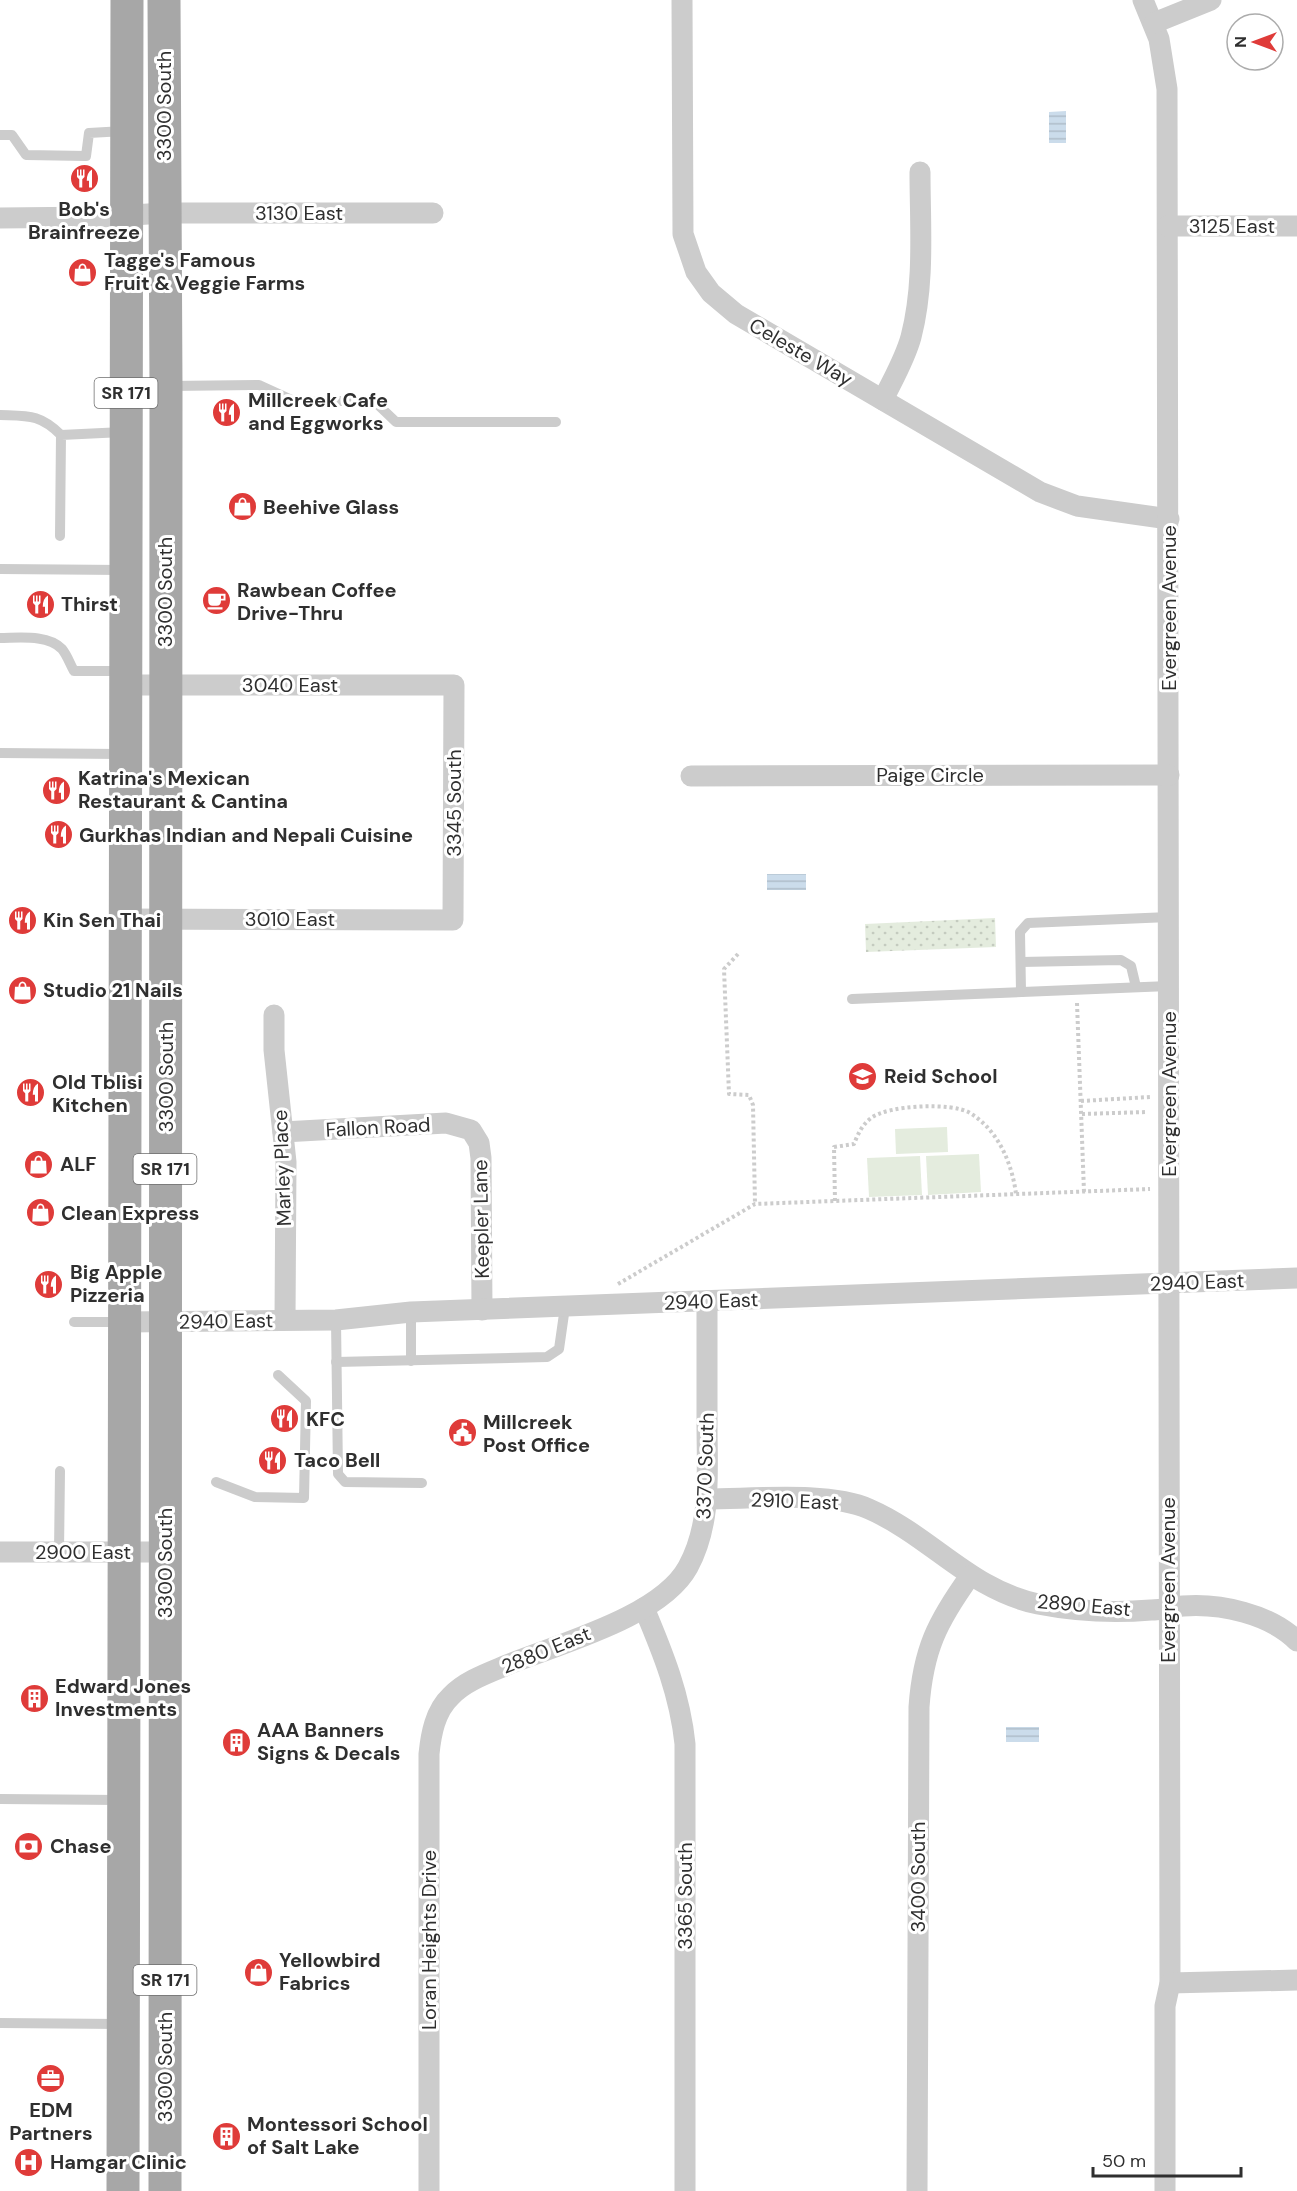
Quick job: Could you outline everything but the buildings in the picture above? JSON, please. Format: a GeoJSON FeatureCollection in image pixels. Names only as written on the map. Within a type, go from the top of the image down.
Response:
{"type":"FeatureCollection","features":[{"type":"Feature","properties":{"kind":"main road","name":"3300 South"},"geometry":{"type":"LineString","coordinates":[[123,2191],[127,0]]}},
{"type":"Feature","properties":{"kind":"main road","name":"3300 South"},"geometry":{"type":"LineString","coordinates":[[164,0],[165,1552],[179,1983],[165,2191]]}},
{"type":"Feature","properties":{"kind":"street","name":"Celeste Way"},"geometry":{"type":"LineString","coordinates":[[682,0],[682,218],[686,248],[696,272],[711,293],[736,314],[1058,500],[1096,510],[1168,519]]}},
{"type":"Feature","properties":{"kind":"street","name":"Evergreen Avenue"},"geometry":{"type":"LineString","coordinates":[[1143,0],[1154,23],[1167,79],[1170,1983],[1165,2006],[1166,2191]]}},
{"type":"Feature","properties":{"kind":"street"},"geometry":{"type":"LineString","coordinates":[[1154,23],[1211,0]]}},
{"type":"Feature","properties":{"kind":"street"},"geometry":{"type":"LineString","coordinates":[[883,400],[903,359],[915,318],[920,273],[920,172]]}},
{"type":"Feature","properties":{"kind":"street","name":"3130 East"},"geometry":{"type":"LineString","coordinates":[[2,215],[433,213]]}},
{"type":"Feature","properties":{"kind":"street","name":"3125 East"},"geometry":{"type":"LineString","coordinates":[[1168,226],[1297,226]]}},
{"type":"Feature","properties":{"kind":"street","name":"3040 East"},"geometry":{"type":"LineString","coordinates":[[126,678],[164,685],[454,685]]}},
{"type":"Feature","properties":{"kind":"street","name":"3345 South"},"geometry":{"type":"LineString","coordinates":[[453,920],[454,685]]}},
{"type":"Feature","properties":{"kind":"street","name":"Paige Circle"},"geometry":{"type":"LineString","coordinates":[[691,776],[1168,775]]}},
{"type":"Feature","properties":{"kind":"street","name":"3010 East"},"geometry":{"type":"LineString","coordinates":[[126,919],[453,920]]}},
{"type":"Feature","properties":{"kind":"street","name":"Marley Place"},"geometry":{"type":"LineString","coordinates":[[274,1015],[274,1050],[283,1132],[285,1320]]}},
{"type":"Feature","properties":{"kind":"street","name":"Fallon Road"},"geometry":{"type":"LineString","coordinates":[[283,1132],[446,1123],[471,1130]]}},
{"type":"Feature","properties":{"kind":"street","name":"Keepler Lane"},"geometry":{"type":"LineString","coordinates":[[471,1130],[478,1143],[481,1158],[482,1310]]}},
{"type":"Feature","properties":{"kind":"street","name":"2940 East"},"geometry":{"type":"LineString","coordinates":[[125,1322],[336,1320],[411,1312],[1297,1278]]}},
{"type":"Feature","properties":{"kind":"street","name":"3370 South"},"geometry":{"type":"LineString","coordinates":[[644,1608],[667,1593],[687,1569],[702,1535],[707,1499],[707,1301]]}},
{"type":"Feature","properties":{"kind":"street","name":"2910 East"},"geometry":{"type":"LineString","coordinates":[[707,1499],[820,1499],[867,1508],[895,1521],[970,1575]]}},
{"type":"Feature","properties":{"kind":"street","name":"2900 East"},"geometry":{"type":"LineString","coordinates":[[0,1552],[165,1552]]}},
{"type":"Feature","properties":{"kind":"street","name":"2890 East"},"geometry":{"type":"LineString","coordinates":[[970,1575],[996,1591],[1038,1604],[1150,1611],[1185,1605],[1237,1610],[1266,1620],[1297,1641]]}},
{"type":"Feature","properties":{"kind":"street","name":"3400 South"},"geometry":{"type":"LineString","coordinates":[[918,2191],[919,1707],[921,1675],[932,1636],[970,1575]]}},
{"type":"Feature","properties":{"kind":"street","name":"2880 East"},"geometry":{"type":"LineString","coordinates":[[451,1695],[489,1673],[612,1624],[644,1608]]}},
{"type":"Feature","properties":{"kind":"street","name":"3365 South"},"geometry":{"type":"LineString","coordinates":[[644,1608],[670,1670],[682,1713],[685,1744],[684,2191]]}},
{"type":"Feature","properties":{"kind":"street","name":"Loran Heights Drive"},"geometry":{"type":"LineString","coordinates":[[429,2191],[429,1754],[435,1723],[451,1695]]}},
{"type":"Feature","properties":{"kind":"street"},"geometry":{"type":"LineString","coordinates":[[1170,1983],[1297,1980]]}},
{"type":"Feature","properties":{"kind":"lane"},"geometry":{"type":"LineString","coordinates":[[0,135],[12,135],[26,155],[86,156],[89,133],[128,131]]}},
{"type":"Feature","properties":{"kind":"lane"},"geometry":{"type":"LineString","coordinates":[[166,386],[259,385],[294,401],[374,401],[396,422],[556,422]]}},
{"type":"Feature","properties":{"kind":"lane"},"geometry":{"type":"LineString","coordinates":[[0,416],[29,416],[47,421],[61,435],[60,536]]}},
{"type":"Feature","properties":{"kind":"lane"},"geometry":{"type":"LineString","coordinates":[[61,435],[126,432]]}},
{"type":"Feature","properties":{"kind":"lane"},"geometry":{"type":"LineString","coordinates":[[0,568],[125,570]]}},
{"type":"Feature","properties":{"kind":"lane"},"geometry":{"type":"LineString","coordinates":[[0,638],[38,639],[51,643],[62,649],[75,671],[126,678]]}},
{"type":"Feature","properties":{"kind":"lane"},"geometry":{"type":"LineString","coordinates":[[0,753],[125,754]]}},
{"type":"Feature","properties":{"kind":"lane"},"geometry":{"type":"LineString","coordinates":[[1022,992],[1020,932],[1028,923],[1168,917]]}},
{"type":"Feature","properties":{"kind":"lane"},"geometry":{"type":"LineString","coordinates":[[1021,962],[1121,960],[1131,966],[1136,987]]}},
{"type":"Feature","properties":{"kind":"lane"},"geometry":{"type":"LineString","coordinates":[[852,999],[1168,986]]}},
{"type":"Feature","properties":{"kind":"lane"},"geometry":{"type":"LineString","coordinates":[[336,1362],[547,1358],[559,1349],[565,1307]]}},
{"type":"Feature","properties":{"kind":"lane"},"geometry":{"type":"LineString","coordinates":[[411,1312],[411,1361]]}},
{"type":"Feature","properties":{"kind":"lane"},"geometry":{"type":"LineString","coordinates":[[336,1320],[338,1474],[345,1482],[422,1483]]}},
{"type":"Feature","properties":{"kind":"lane"},"geometry":{"type":"LineString","coordinates":[[74,1322],[125,1322]]}},
{"type":"Feature","properties":{"kind":"lane"},"geometry":{"type":"LineString","coordinates":[[216,1482],[255,1497],[304,1498],[306,1401],[278,1375]]}},
{"type":"Feature","properties":{"kind":"lane"},"geometry":{"type":"LineString","coordinates":[[59,1552],[60,1471]]}},
{"type":"Feature","properties":{"kind":"lane"},"geometry":{"type":"LineString","coordinates":[[0,1799],[124,1800]]}},
{"type":"Feature","properties":{"kind":"lane"},"geometry":{"type":"LineString","coordinates":[[0,2023],[123,2024]]}},
{"type":"Feature","properties":{"kind":"path"},"geometry":{"type":"LineString","coordinates":[[738,954],[724,969],[729,1094],[749,1095],[753,1105],[755,1204]]}},
{"type":"Feature","properties":{"kind":"path"},"geometry":{"type":"LineString","coordinates":[[1077,990],[1084,1192]]}},
{"type":"Feature","properties":{"kind":"path"},"geometry":{"type":"LineString","coordinates":[[1081,1101],[1168,1096]]}},
{"type":"Feature","properties":{"kind":"path"},"geometry":{"type":"LineString","coordinates":[[835,1201],[834,1147],[854,1144],[859,1131],[872,1117],[894,1108],[941,1108],[968,1112],[987,1127],[1005,1153],[1013,1168],[1016,1194]]}},
{"type":"Feature","properties":{"kind":"path"},"geometry":{"type":"LineString","coordinates":[[1082,1114],[1147,1112]]}},
{"type":"Feature","properties":{"kind":"path"},"geometry":{"type":"LineString","coordinates":[[604,1305],[605,1292],[755,1204],[1168,1189]]}},
{"type":"Feature","properties":{"kind":"shaded area"},"geometry":{"type":"Polygon","coordinates":[[[995,918],[996,947],[866,952],[865,924],[995,918]]]}},
{"type":"Feature","properties":{"kind":"shaded area"},"geometry":{"type":"Polygon","coordinates":[[[947,1127],[948,1152],[896,1154],[895,1129],[947,1127]]]}},
{"type":"Feature","properties":{"kind":"shaded area"},"geometry":{"type":"Polygon","coordinates":[[[979,1154],[981,1192],[928,1195],[926,1156],[979,1154]]]}},
{"type":"Feature","properties":{"kind":"shaded area"},"geometry":{"type":"Polygon","coordinates":[[[920,1156],[922,1195],[869,1197],[867,1158],[920,1156]]]}},
{"type":"Feature","properties":{"kind":"water"},"geometry":{"type":"Polygon","coordinates":[[[1066,111],[1066,143],[1049,143],[1049,112],[1066,111]]]}},
{"type":"Feature","properties":{"kind":"water"},"geometry":{"type":"Polygon","coordinates":[[[767,874],[806,874],[806,890],[767,890],[767,874]]]}},
{"type":"Feature","properties":{"kind":"water"},"geometry":{"type":"Polygon","coordinates":[[[1006,1727],[1039,1727],[1039,1742],[1006,1742],[1006,1727]]]}},
{"type":"Feature","properties":{"kind":"place","name":"Bob's Brainfreeze"},"geometry":{"type":"Point","coordinates":[84,178]}},
{"type":"Feature","properties":{"kind":"place","name":"Tagge's Famous Fruit & Veggie Farms"},"geometry":{"type":"Point","coordinates":[83,272]}},
{"type":"Feature","properties":{"kind":"place","name":"Millcreek Cafe and Eggworks"},"geometry":{"type":"Point","coordinates":[227,412]}},
{"type":"Feature","properties":{"kind":"place","name":"Beehive Glass"},"geometry":{"type":"Point","coordinates":[242,507]}},
{"type":"Feature","properties":{"kind":"place","name":"Rawbean Coffee Drive-Thru"},"geometry":{"type":"Point","coordinates":[216,601]}},
{"type":"Feature","properties":{"kind":"place","name":"Thirst"},"geometry":{"type":"Point","coordinates":[40,604]}},
{"type":"Feature","properties":{"kind":"place","name":"Katrina's Mexican Restaurant & Cantina"},"geometry":{"type":"Point","coordinates":[57,790]}},
{"type":"Feature","properties":{"kind":"place","name":"Gurkhas Indian and Nepali Cuisine"},"geometry":{"type":"Point","coordinates":[58,835]}},
{"type":"Feature","properties":{"kind":"place","name":"Kin Sen Thai"},"geometry":{"type":"Point","coordinates":[22,920]}},
{"type":"Feature","properties":{"kind":"place","name":"Studio 21 Nails"},"geometry":{"type":"Point","coordinates":[22,990]}},
{"type":"Feature","properties":{"kind":"place","name":"Reid School"},"geometry":{"type":"Point","coordinates":[863,1076]}},
{"type":"Feature","properties":{"kind":"place","name":"Old Tblisi Kitchen"},"geometry":{"type":"Point","coordinates":[31,1093]}},
{"type":"Feature","properties":{"kind":"place","name":"ALF"},"geometry":{"type":"Point","coordinates":[39,1164]}},
{"type":"Feature","properties":{"kind":"place","name":"Clean Express"},"geometry":{"type":"Point","coordinates":[40,1213]}},
{"type":"Feature","properties":{"kind":"place","name":"Big Apple Pizzeria"},"geometry":{"type":"Point","coordinates":[49,1284]}},
{"type":"Feature","properties":{"kind":"place","name":"KFC"},"geometry":{"type":"Point","coordinates":[285,1419]}},
{"type":"Feature","properties":{"kind":"place","name":"Millcreek Post Office"},"geometry":{"type":"Point","coordinates":[462,1433]}},
{"type":"Feature","properties":{"kind":"place","name":"Taco Bell"},"geometry":{"type":"Point","coordinates":[273,1460]}},
{"type":"Feature","properties":{"kind":"place","name":"Edward Jones Investments"},"geometry":{"type":"Point","coordinates":[34,1698]}},
{"type":"Feature","properties":{"kind":"place","name":"AAA Banners Signs & Decals"},"geometry":{"type":"Point","coordinates":[236,1742]}},
{"type":"Feature","properties":{"kind":"place","name":"Chase"},"geometry":{"type":"Point","coordinates":[29,1846]}},
{"type":"Feature","properties":{"kind":"place","name":"Yellowbird Fabrics"},"geometry":{"type":"Point","coordinates":[258,1972]}},
{"type":"Feature","properties":{"kind":"place","name":"EDM Partners"},"geometry":{"type":"Point","coordinates":[51,2079]}},
{"type":"Feature","properties":{"kind":"place","name":"Montessori School of Salt Lake"},"geometry":{"type":"Point","coordinates":[226,2136]}},
{"type":"Feature","properties":{"kind":"place","name":"Hamgar Clinic"},"geometry":{"type":"Point","coordinates":[29,2162]}}]}
